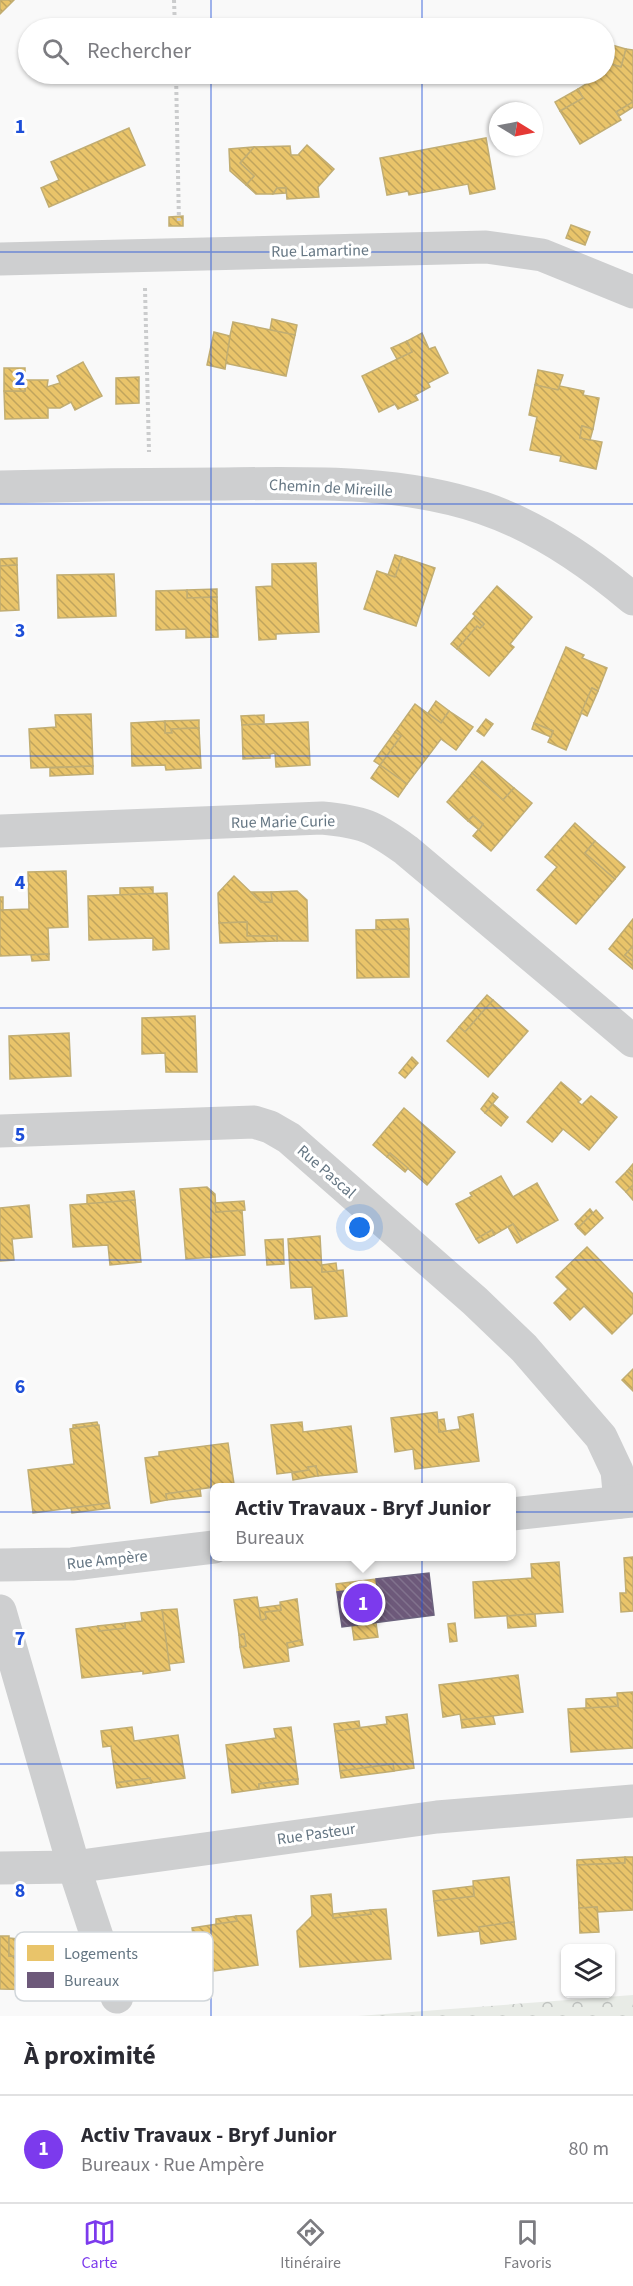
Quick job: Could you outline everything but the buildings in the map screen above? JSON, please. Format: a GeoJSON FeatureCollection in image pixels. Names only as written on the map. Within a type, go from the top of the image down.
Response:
{"type":"FeatureCollection","features":[{"type":"Feature","properties":{"kind":"street","name":"Rue Lamartine"},"geometry":{"type":"LineString","coordinates":[[0,258],[486,247],[542,255],[633,292]]}},
{"type":"Feature","properties":{"kind":"street","name":"Chemin de Mireille"},"geometry":{"type":"LineString","coordinates":[[0,487],[278,483],[370,487],[431,495],[482,508],[527,527],[575,553],[633,599]]}},
{"type":"Feature","properties":{"kind":"street","name":"Rue Marie Curie"},"geometry":{"type":"LineString","coordinates":[[0,831],[322,818],[358,822],[382,832],[406,850],[633,1041]]}},
{"type":"Feature","properties":{"kind":"street","name":"Rue Pascal"},"geometry":{"type":"LineString","coordinates":[[0,1131],[254,1122],[270,1127],[289,1138],[475,1301],[524,1348],[602,1437],[617,1471],[626,1501]]}},
{"type":"Feature","properties":{"kind":"street"},"geometry":{"type":"LineString","coordinates":[[516,1514],[626,1501]]}},
{"type":"Feature","properties":{"kind":"street","name":"Rue Ampère"},"geometry":{"type":"LineString","coordinates":[[0,1565],[72,1564],[210,1547]]}},
{"type":"Feature","properties":{"kind":"street"},"geometry":{"type":"LineString","coordinates":[[0,1611],[74,1867],[96,1932]]}},
{"type":"Feature","properties":{"kind":"street","name":"Rue Pasteur"},"geometry":{"type":"LineString","coordinates":[[0,1868],[74,1867],[437,1817],[633,1801]]}},
{"type":"Feature","properties":{"kind":"path"},"geometry":{"type":"LineString","coordinates":[[174,0],[175,18]]}},
{"type":"Feature","properties":{"kind":"path"},"geometry":{"type":"LineString","coordinates":[[176,84],[180,254]]}},
{"type":"Feature","properties":{"kind":"path"},"geometry":{"type":"LineString","coordinates":[[144,255],[149,430]]}},
{"type":"Feature","properties":{"kind":"green space"},"geometry":{"type":"Polygon","coordinates":[[[633,1995],[633,2016],[358,2016],[615,1998],[633,1995]]]}},
{"type":"Feature","properties":{"kind":"place","name":"Activ Travaux - Bryf Junior"},"geometry":{"type":"Point","coordinates":[363,1603]}}]}
